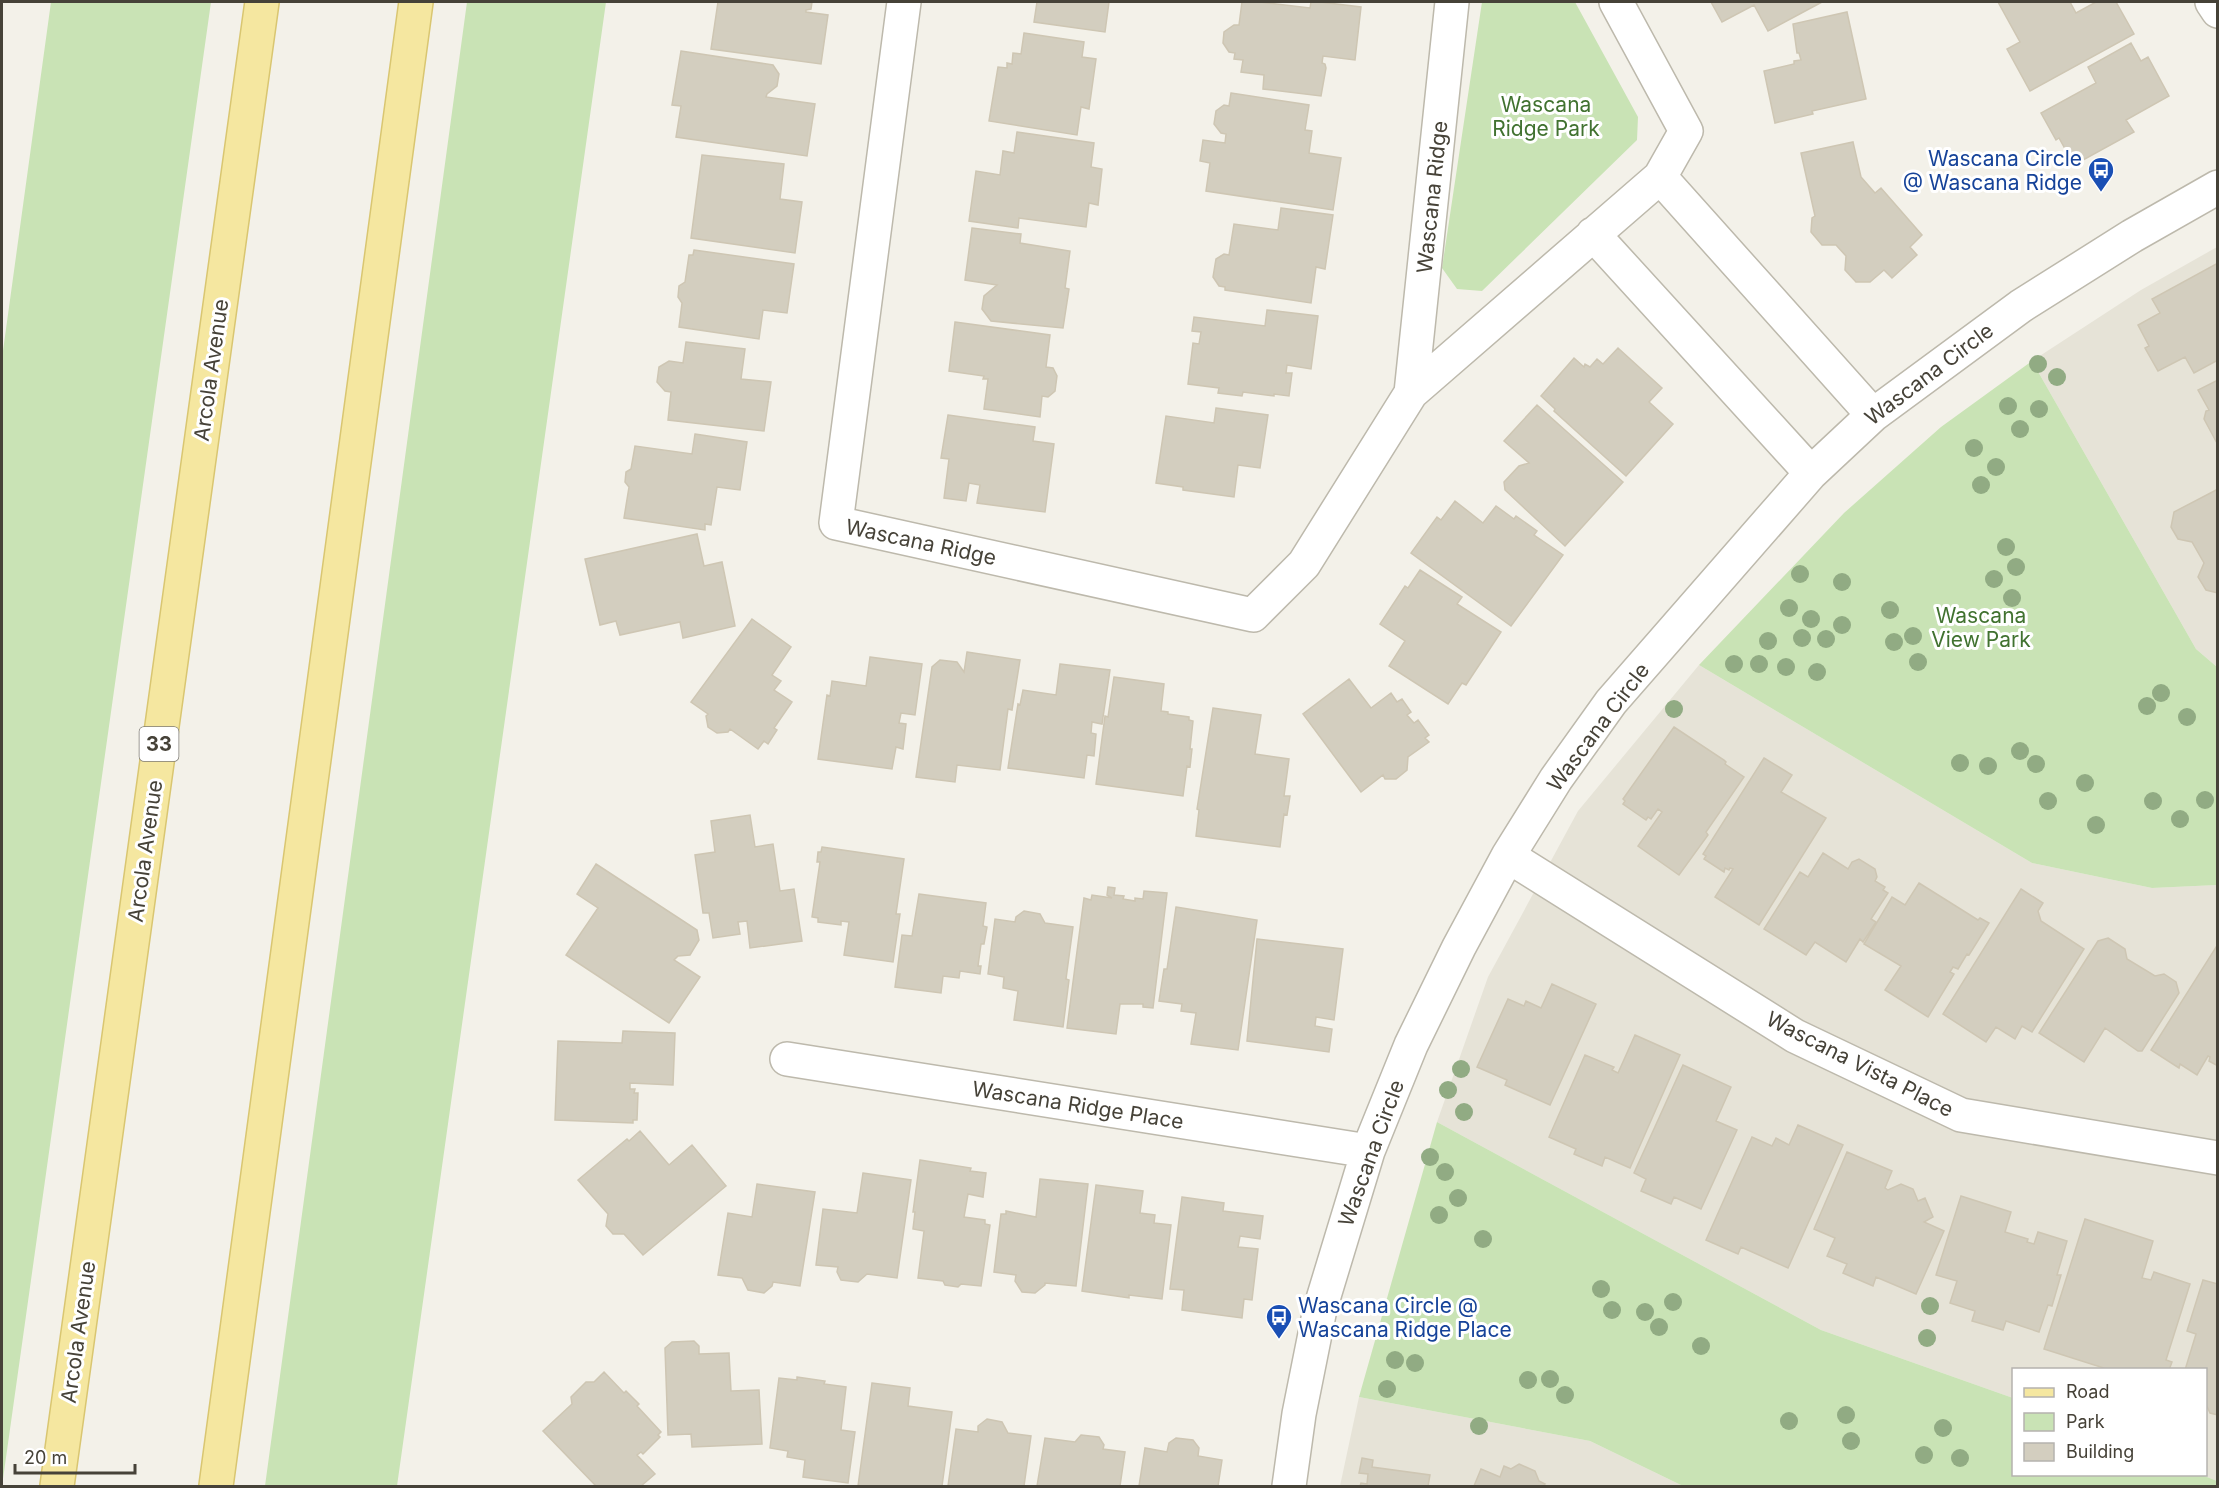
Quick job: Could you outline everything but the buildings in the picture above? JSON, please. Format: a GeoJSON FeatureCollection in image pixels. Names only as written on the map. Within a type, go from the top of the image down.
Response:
{"type":"FeatureCollection","features":[{"type":"Feature","properties":{"kind":"main road","name":"Arcola Avenue"},"geometry":{"type":"LineString","coordinates":[[57,1486],[262,2]]}},
{"type":"Feature","properties":{"kind":"main road"},"geometry":{"type":"LineString","coordinates":[[216,1486],[416,2]]}},
{"type":"Feature","properties":{"kind":"street","name":"Wascana Ridge"},"geometry":{"type":"LineString","coordinates":[[904,2],[836,523],[1253,615],[1304,564],[1412,393],[1660,177],[1686,131],[1616,2]]}},
{"type":"Feature","properties":{"kind":"street","name":"Wascana Ridge"},"geometry":{"type":"LineString","coordinates":[[1412,393],[1452,2]]}},
{"type":"Feature","properties":{"kind":"street"},"geometry":{"type":"LineString","coordinates":[[2212,2],[2217,11]]}},
{"type":"Feature","properties":{"kind":"street"},"geometry":{"type":"LineString","coordinates":[[1660,177],[1873,415]]}},
{"type":"Feature","properties":{"kind":"street","name":"Wascana Circle"},"geometry":{"type":"LineString","coordinates":[[1289,1486],[1299,1414],[1320,1309],[1368,1151],[1416,1035],[1458,947],[1508,856],[1556,779],[1611,702],[1811,473],[1873,415],[2021,306],[2132,236],[2217,187]]}},
{"type":"Feature","properties":{"kind":"street"},"geometry":{"type":"LineString","coordinates":[[1593,234],[1811,473]]}},
{"type":"Feature","properties":{"kind":"street","name":"Wascana Vista Place"},"geometry":{"type":"LineString","coordinates":[[1508,856],[1795,1036],[1961,1115],[2217,1158]]}},
{"type":"Feature","properties":{"kind":"street","name":"Wascana Ridge Place"},"geometry":{"type":"LineString","coordinates":[[787,1059],[1368,1151]]}},
{"type":"Feature","properties":{"kind":"shaded area"},"geometry":{"type":"Polygon","coordinates":[[[2217,247],[2217,667],[2196,649],[2032,361],[2141,290],[2217,247]]]}},
{"type":"Feature","properties":{"kind":"shaded area"},"geometry":{"type":"Polygon","coordinates":[[[1699,665],[2032,863],[2152,888],[2217,885],[2217,1481],[2204,1476],[2207,1476],[2207,1368],[2012,1368],[2012,1398],[1821,1330],[1437,1122],[1488,977],[1578,811],[1699,665]]]}},
{"type":"Feature","properties":{"kind":"shaded area"},"geometry":{"type":"Polygon","coordinates":[[[1359,1397],[1590,1441],[1683,1486],[1340,1486],[1359,1397]]]}},
{"type":"Feature","properties":{"kind":"green space"},"geometry":{"type":"Polygon","coordinates":[[[51,2],[211,2],[2,1486],[2,358],[51,2]]]}},
{"type":"Feature","properties":{"kind":"green space"},"geometry":{"type":"Polygon","coordinates":[[[467,2],[606,2],[397,1486],[265,1486],[467,2]]]}},
{"type":"Feature","properties":{"kind":"green space","name":"Wascana Ridge Park"},"geometry":{"type":"Polygon","coordinates":[[[1482,2],[1575,2],[1638,117],[1637,140],[1482,291],[1457,289],[1442,268],[1482,2]]]}},
{"type":"Feature","properties":{"kind":"green space","name":"Wascana View Park"},"geometry":{"type":"Polygon","coordinates":[[[2032,361],[2196,649],[2217,667],[2217,885],[2152,888],[2032,863],[1699,665],[1844,513],[1941,427],[2032,361]]]}},
{"type":"Feature","properties":{"kind":"green space"},"geometry":{"type":"Polygon","coordinates":[[[1437,1122],[1821,1330],[2012,1398],[2012,1476],[2204,1476],[2217,1481],[2217,1486],[1683,1486],[1590,1441],[1359,1397],[1437,1122]]]}},
{"type":"Feature","properties":{"kind":"place","name":"Wascana Circle @ Wascana Ridge"},"geometry":{"type":"Point","coordinates":[2101,193]}},
{"type":"Feature","properties":{"kind":"place","name":"Wascana Circle @ Wascana Ridge Place"},"geometry":{"type":"Point","coordinates":[1279,1340]}}]}
